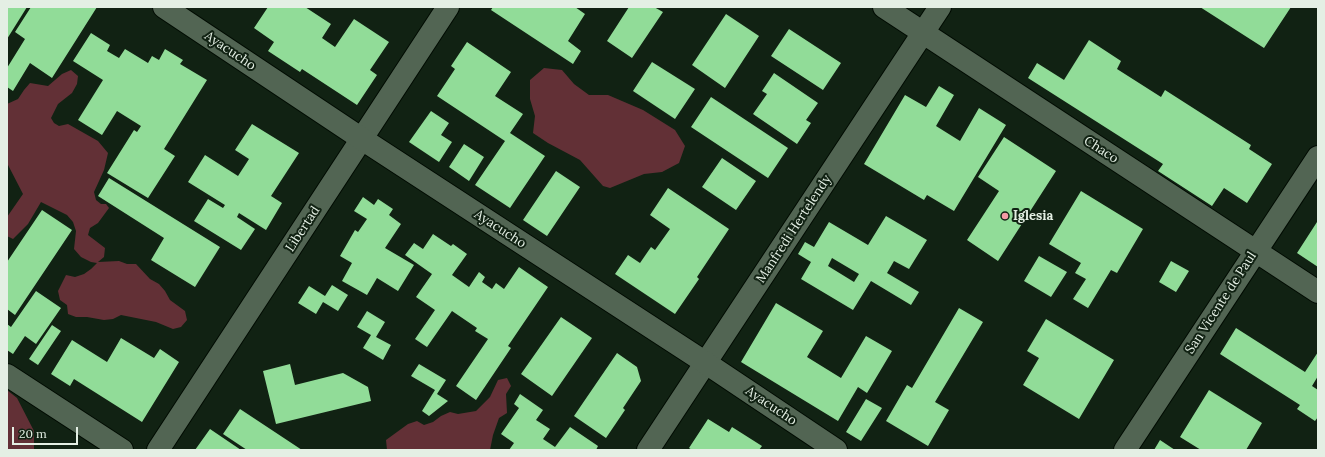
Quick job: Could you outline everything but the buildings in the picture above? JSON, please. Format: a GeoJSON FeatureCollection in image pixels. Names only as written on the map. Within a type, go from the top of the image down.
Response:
{"type":"FeatureCollection","features":[{"type":"Feature","properties":{"kind":"street","name":"Ayacucho"},"geometry":{"type":"LineString","coordinates":[[164,7],[362,139],[706,363],[836,450]]}},
{"type":"Feature","properties":{"kind":"street","name":"Libertad"},"geometry":{"type":"LineString","coordinates":[[158,450],[448,7]]}},
{"type":"Feature","properties":{"kind":"street","name":"Chaco"},"geometry":{"type":"LineString","coordinates":[[884,7],[1318,292]]}},
{"type":"Feature","properties":{"kind":"street","name":"Manfredi Hertelendy"},"geometry":{"type":"LineString","coordinates":[[648,450],[940,7]]}},
{"type":"Feature","properties":{"kind":"street","name":"San Vicente de Paul"},"geometry":{"type":"LineString","coordinates":[[1125,450],[1318,157]]}},
{"type":"Feature","properties":{"kind":"street"},"geometry":{"type":"LineString","coordinates":[[7,375],[122,450]]}},
{"type":"Feature","properties":{"kind":"shaded area"},"geometry":{"type":"Polygon","coordinates":[[[544,68],[562,70],[574,84],[589,95],[608,95],[643,110],[675,130],[685,146],[679,163],[662,172],[644,174],[610,188],[603,186],[580,160],[533,133],[535,116],[530,99],[530,80],[544,68]]]}},
{"type":"Feature","properties":{"kind":"shaded area"},"geometry":{"type":"Polygon","coordinates":[[[71,70],[78,76],[77,84],[72,93],[58,104],[51,118],[54,123],[59,126],[68,124],[98,141],[108,153],[104,170],[94,192],[96,200],[101,204],[106,204],[109,208],[98,223],[90,228],[88,235],[105,248],[104,257],[98,262],[119,261],[127,264],[136,264],[150,279],[159,284],[170,300],[185,311],[187,320],[181,327],[173,329],[156,322],[121,315],[113,319],[104,320],[76,317],[68,314],[67,305],[60,300],[58,291],[66,275],[75,277],[84,274],[97,263],[81,257],[74,249],[76,231],[73,222],[67,215],[41,202],[28,224],[13,239],[7,236],[7,217],[23,194],[7,163],[7,104],[18,99],[30,83],[48,86],[62,74],[71,70]]]}},
{"type":"Feature","properties":{"kind":"shaded area"},"geometry":{"type":"Polygon","coordinates":[[[507,378],[511,386],[506,394],[507,413],[499,418],[490,450],[387,450],[386,440],[408,424],[417,421],[424,425],[433,422],[450,412],[458,414],[476,411],[490,397],[498,380],[507,378]]]}},
{"type":"Feature","properties":{"kind":"shaded area"},"geometry":{"type":"Polygon","coordinates":[[[7,390],[17,398],[34,431],[34,449],[7,450],[7,390]]]}},
{"type":"Feature","properties":{"kind":"place","name":"Iglesia"},"geometry":{"type":"Point","coordinates":[1005,216]}}]}
